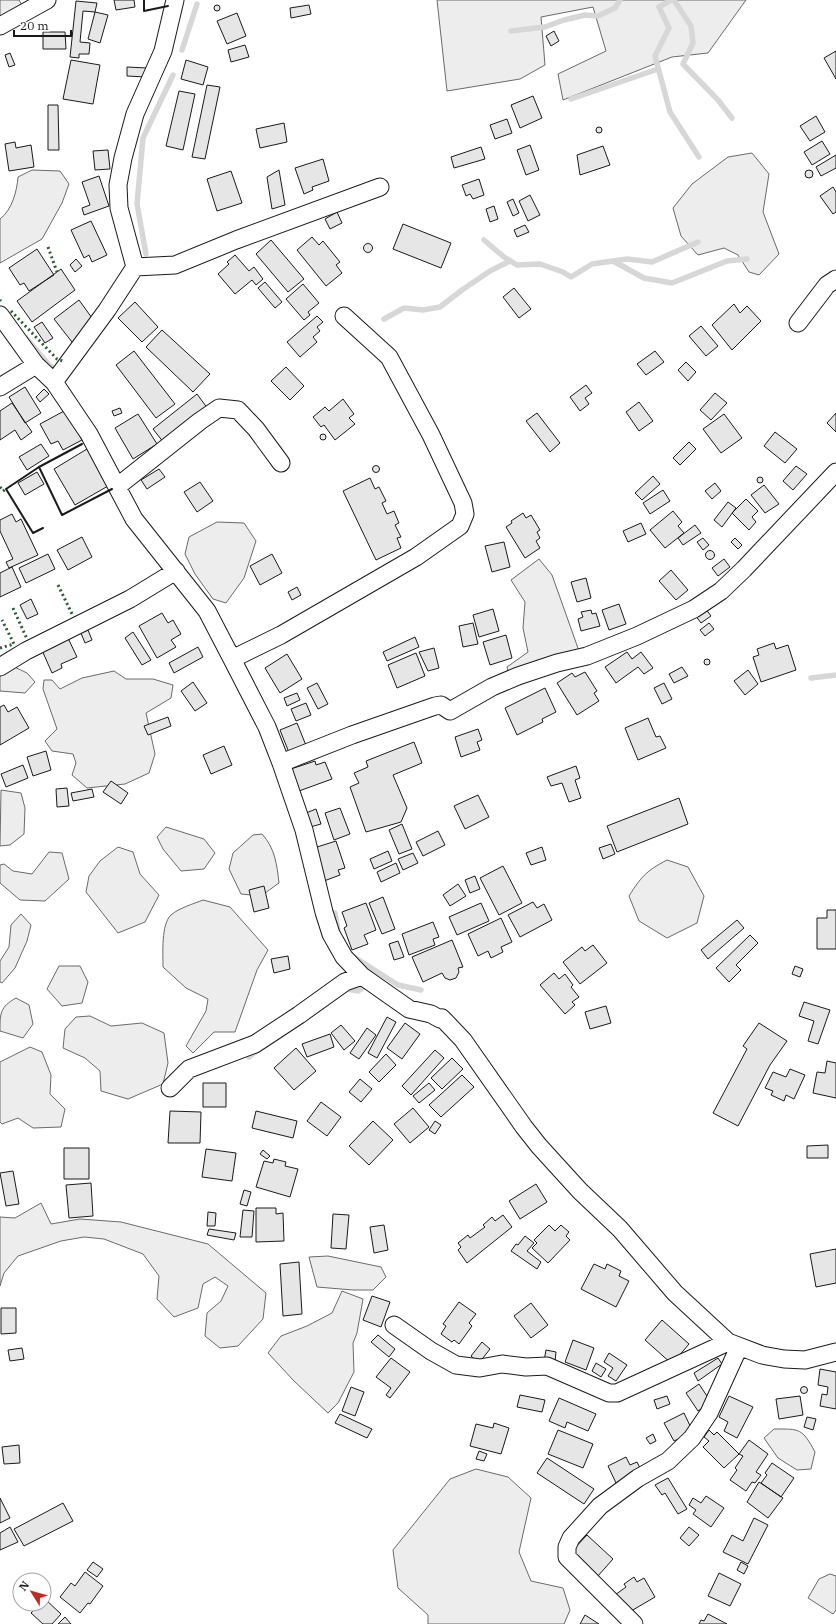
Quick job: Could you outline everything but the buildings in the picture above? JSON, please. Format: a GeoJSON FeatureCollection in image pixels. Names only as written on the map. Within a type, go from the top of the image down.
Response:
{"type":"FeatureCollection","features":[{"type":"Feature","properties":{"kind":"street"},"geometry":{"type":"LineString","coordinates":[[0,26],[48,0]]}},
{"type":"Feature","properties":{"kind":"street"},"geometry":{"type":"LineString","coordinates":[[54,382],[107,310],[135,267],[118,208],[118,185],[123,158],[135,114],[163,51],[175,0]]}},
{"type":"Feature","properties":{"kind":"street"},"geometry":{"type":"LineString","coordinates":[[135,267],[175,265],[236,240],[380,187]]}},
{"type":"Feature","properties":{"kind":"street"},"geometry":{"type":"LineString","coordinates":[[798,323],[827,285],[836,279]]}},
{"type":"Feature","properties":{"kind":"street"},"geometry":{"type":"LineString","coordinates":[[0,315],[36,365],[54,382],[88,434],[118,486],[134,519],[207,611],[267,727],[304,830],[324,912],[331,934],[344,957],[362,976],[409,1009],[432,1014],[440,1019],[442,1018],[453,1028],[539,1146],[580,1191],[620,1229],[675,1293],[734,1344],[762,1355],[784,1359],[805,1360],[836,1352]]}},
{"type":"Feature","properties":{"kind":"street"},"geometry":{"type":"LineString","coordinates":[[232,658],[281,635],[416,557],[460,526],[465,514],[462,503],[431,435],[389,357],[344,316]]}},
{"type":"Feature","properties":{"kind":"street"},"geometry":{"type":"LineString","coordinates":[[0,387],[36,365]]}},
{"type":"Feature","properties":{"kind":"street"},"geometry":{"type":"LineString","coordinates":[[118,486],[200,421],[219,408],[238,410],[256,429],[281,463]]}},
{"type":"Feature","properties":{"kind":"street"},"geometry":{"type":"LineString","coordinates":[[281,763],[352,735],[441,704],[450,711],[492,687],[518,676],[557,663],[587,656],[637,636],[694,609],[721,591],[744,569],[836,472]]}},
{"type":"Feature","properties":{"kind":"street"},"geometry":{"type":"LineString","coordinates":[[0,667],[26,651],[130,599],[176,571]]}},
{"type":"Feature","properties":{"kind":"street"},"geometry":{"type":"LineString","coordinates":[[170,1088],[189,1069],[255,1044],[345,982],[362,976]]}},
{"type":"Feature","properties":{"kind":"street"},"geometry":{"type":"LineString","coordinates":[[394,1325],[431,1351],[456,1365],[480,1368],[502,1364],[526,1367],[547,1366],[609,1393],[617,1393],[734,1344]]}},
{"type":"Feature","properties":{"kind":"street"},"geometry":{"type":"LineString","coordinates":[[634,1624],[567,1557],[567,1547],[571,1538],[600,1506],[638,1478],[668,1461],[692,1438],[710,1413],[734,1344]]}},
{"type":"Feature","properties":{"kind":"shaded area"},"geometry":{"type":"Polygon","coordinates":[[[0,0],[19,0],[25,10],[0,22],[0,0]]]}},
{"type":"Feature","properties":{"kind":"shaded area"},"geometry":{"type":"Polygon","coordinates":[[[437,0],[746,0],[708,53],[672,57],[563,100],[558,74],[606,51],[593,7],[541,17],[545,65],[520,79],[447,91],[437,0]]]}},
{"type":"Feature","properties":{"kind":"shaded area"},"geometry":{"type":"Polygon","coordinates":[[[752,153],[769,174],[763,212],[779,254],[759,275],[749,272],[738,255],[724,248],[698,255],[681,236],[673,208],[692,184],[728,157],[752,153]]]}},
{"type":"Feature","properties":{"kind":"shaded area"},"geometry":{"type":"Polygon","coordinates":[[[32,170],[60,171],[69,184],[62,203],[42,239],[0,263],[0,219],[8,211],[11,205],[18,177],[32,170]]]}},
{"type":"Feature","properties":{"kind":"shaded area"},"geometry":{"type":"Polygon","coordinates":[[[217,522],[244,523],[256,541],[244,578],[226,603],[213,599],[195,574],[185,554],[189,537],[217,522]]]}},
{"type":"Feature","properties":{"kind":"shaded area"},"geometry":{"type":"Polygon","coordinates":[[[539,559],[552,575],[579,651],[510,678],[507,667],[528,652],[523,628],[525,602],[511,580],[539,559]]]}},
{"type":"Feature","properties":{"kind":"shaded area"},"geometry":{"type":"Polygon","coordinates":[[[0,660],[27,673],[35,682],[25,693],[0,691],[0,660]]]}},
{"type":"Feature","properties":{"kind":"shaded area"},"geometry":{"type":"Polygon","coordinates":[[[114,671],[126,679],[153,679],[173,685],[171,698],[146,713],[155,754],[149,773],[125,784],[87,788],[72,775],[76,763],[73,754],[52,751],[45,741],[57,729],[43,689],[44,680],[52,680],[60,689],[82,678],[114,671]]]}},
{"type":"Feature","properties":{"kind":"shaded area"},"geometry":{"type":"Polygon","coordinates":[[[1,790],[21,793],[25,808],[24,834],[10,845],[0,846],[1,790]]]}},
{"type":"Feature","properties":{"kind":"shaded area"},"geometry":{"type":"Polygon","coordinates":[[[166,827],[204,839],[215,853],[204,869],[181,871],[163,849],[157,837],[166,827]]]}},
{"type":"Feature","properties":{"kind":"shaded area"},"geometry":{"type":"Polygon","coordinates":[[[262,834],[273,851],[279,883],[261,896],[241,894],[229,869],[233,853],[253,835],[262,834]]]}},
{"type":"Feature","properties":{"kind":"shaded area"},"geometry":{"type":"Polygon","coordinates":[[[118,847],[133,852],[140,874],[159,895],[145,922],[118,933],[86,892],[89,876],[100,861],[118,847]]]}},
{"type":"Feature","properties":{"kind":"shaded area"},"geometry":{"type":"Polygon","coordinates":[[[49,852],[62,853],[69,879],[45,901],[20,900],[0,883],[0,865],[4,864],[13,871],[32,874],[49,852]]]}},
{"type":"Feature","properties":{"kind":"shaded area"},"geometry":{"type":"Polygon","coordinates":[[[667,860],[688,867],[704,896],[697,923],[667,938],[639,921],[629,896],[645,875],[667,860]]]}},
{"type":"Feature","properties":{"kind":"shaded area"},"geometry":{"type":"Polygon","coordinates":[[[203,900],[230,907],[268,950],[257,970],[235,1032],[214,1032],[193,1053],[186,1046],[206,1011],[208,999],[186,988],[163,967],[163,940],[166,925],[171,915],[182,908],[203,900]]]}},
{"type":"Feature","properties":{"kind":"shaded area"},"geometry":{"type":"Polygon","coordinates":[[[21,914],[31,925],[27,941],[15,968],[2,983],[0,982],[0,961],[9,947],[11,925],[21,914]]]}},
{"type":"Feature","properties":{"kind":"shaded area"},"geometry":{"type":"Polygon","coordinates":[[[59,966],[80,966],[88,982],[82,1003],[62,1006],[47,989],[59,966]]]}},
{"type":"Feature","properties":{"kind":"shaded area"},"geometry":{"type":"Polygon","coordinates":[[[16,998],[29,1005],[33,1024],[23,1038],[0,1031],[2,1011],[7,1004],[16,998]]]}},
{"type":"Feature","properties":{"kind":"shaded area"},"geometry":{"type":"Polygon","coordinates":[[[90,1016],[111,1026],[142,1023],[164,1033],[168,1063],[163,1084],[128,1099],[101,1091],[100,1071],[85,1058],[63,1048],[65,1029],[76,1017],[90,1016]]]}},
{"type":"Feature","properties":{"kind":"shaded area"},"geometry":{"type":"Polygon","coordinates":[[[30,1047],[42,1052],[51,1075],[50,1094],[65,1109],[61,1127],[33,1128],[18,1118],[2,1124],[0,1122],[0,1062],[30,1047]]]}},
{"type":"Feature","properties":{"kind":"shaded area"},"geometry":{"type":"Polygon","coordinates":[[[41,1203],[51,1224],[80,1219],[121,1222],[208,1244],[266,1293],[263,1319],[238,1346],[220,1348],[205,1336],[207,1313],[221,1301],[228,1286],[215,1277],[203,1284],[198,1308],[174,1317],[157,1299],[159,1276],[143,1254],[104,1239],[84,1237],[61,1241],[18,1256],[4,1273],[0,1286],[0,1217],[15,1218],[41,1203]]]}},
{"type":"Feature","properties":{"kind":"shaded area"},"geometry":{"type":"Polygon","coordinates":[[[328,1256],[381,1267],[386,1277],[373,1290],[317,1287],[309,1257],[328,1256]]]}},
{"type":"Feature","properties":{"kind":"shaded area"},"geometry":{"type":"Polygon","coordinates":[[[342,1291],[363,1299],[357,1333],[353,1343],[354,1372],[338,1403],[328,1413],[294,1381],[268,1353],[281,1336],[307,1326],[332,1313],[342,1291]]]}},
{"type":"Feature","properties":{"kind":"shaded area"},"geometry":{"type":"Polygon","coordinates":[[[774,1429],[795,1430],[807,1438],[815,1452],[811,1469],[797,1470],[778,1458],[764,1438],[774,1429]]]}},
{"type":"Feature","properties":{"kind":"shaded area"},"geometry":{"type":"Polygon","coordinates":[[[476,1469],[508,1477],[531,1498],[519,1552],[531,1581],[563,1588],[570,1610],[564,1624],[428,1624],[428,1615],[398,1588],[393,1550],[450,1479],[476,1469]]]}},
{"type":"Feature","properties":{"kind":"shaded area"},"geometry":{"type":"Polygon","coordinates":[[[830,1574],[836,1576],[836,1610],[833,1614],[808,1598],[819,1579],[830,1574]]]}},
{"type":"Feature","properties":{"kind":"waterway"},"geometry":{"type":"LineString","coordinates":[[511,31],[545,27],[564,20],[585,15],[598,16],[615,8],[620,0]]}},
{"type":"Feature","properties":{"kind":"waterway"},"geometry":{"type":"LineString","coordinates":[[671,0],[659,7],[669,28],[655,56],[670,112],[699,157]]}},
{"type":"Feature","properties":{"kind":"waterway"},"geometry":{"type":"LineString","coordinates":[[674,0],[691,26],[693,43],[683,64],[718,100],[732,118]]}},
{"type":"Feature","properties":{"kind":"waterway"},"geometry":{"type":"LineString","coordinates":[[182,50],[197,4]]}},
{"type":"Feature","properties":{"kind":"waterway"},"geometry":{"type":"LineString","coordinates":[[571,99],[658,69]]}},
{"type":"Feature","properties":{"kind":"waterway"},"geometry":{"type":"LineString","coordinates":[[146,254],[137,204],[143,138],[173,75]]}},
{"type":"Feature","properties":{"kind":"waterway"},"geometry":{"type":"LineString","coordinates":[[484,240],[504,257],[517,265],[540,264],[563,272],[571,277],[592,264],[627,259],[652,262],[698,242]]}},
{"type":"Feature","properties":{"kind":"waterway"},"geometry":{"type":"LineString","coordinates":[[613,261],[644,278],[672,283],[727,261],[747,259]]}},
{"type":"Feature","properties":{"kind":"waterway"},"geometry":{"type":"LineString","coordinates":[[384,319],[404,308],[423,310],[440,307],[490,271],[510,261]]}},
{"type":"Feature","properties":{"kind":"waterway"},"geometry":{"type":"LineString","coordinates":[[26,338],[50,366],[60,371]]}},
{"type":"Feature","properties":{"kind":"waterway"},"geometry":{"type":"LineString","coordinates":[[811,678],[836,675]]}},
{"type":"Feature","properties":{"kind":"waterway"},"geometry":{"type":"LineString","coordinates":[[335,913],[338,930]]}},
{"type":"Feature","properties":{"kind":"waterway"},"geometry":{"type":"LineString","coordinates":[[354,957],[398,985],[421,990]]}},
{"type":"Feature","properties":{"kind":"waterway"},"geometry":{"type":"LineString","coordinates":[[344,991],[347,989],[358,991],[369,984]]}},
{"type":"Feature","properties":{"kind":"waterway"},"geometry":{"type":"LineString","coordinates":[[249,1057],[258,1050]]}},
{"type":"Feature","properties":{"kind":"hedge"},"geometry":{"type":"LineString","coordinates":[[48,247],[57,272]]}},
{"type":"Feature","properties":{"kind":"hedge"},"geometry":{"type":"LineString","coordinates":[[11,311],[57,359],[63,361]]}},
{"type":"Feature","properties":{"kind":"hedge"},"geometry":{"type":"LineString","coordinates":[[0,487],[3,491],[6,489]]}},
{"type":"Feature","properties":{"kind":"hedge"},"geometry":{"type":"LineString","coordinates":[[58,585],[73,616]]}},
{"type":"Feature","properties":{"kind":"hedge"},"geometry":{"type":"LineString","coordinates":[[13,608],[27,639]]}},
{"type":"Feature","properties":{"kind":"hedge"},"geometry":{"type":"LineString","coordinates":[[0,648],[14,644],[2,620]]}},
{"type":"Feature","properties":{"kind":"wall"},"geometry":{"type":"LineString","coordinates":[[144,0],[144,11],[168,6]]}},
{"type":"Feature","properties":{"kind":"wall"},"geometry":{"type":"LineString","coordinates":[[39,467],[82,444]]}},
{"type":"Feature","properties":{"kind":"wall"},"geometry":{"type":"LineString","coordinates":[[43,528],[33,533],[6,489],[39,467],[62,515],[112,489]]}}]}
